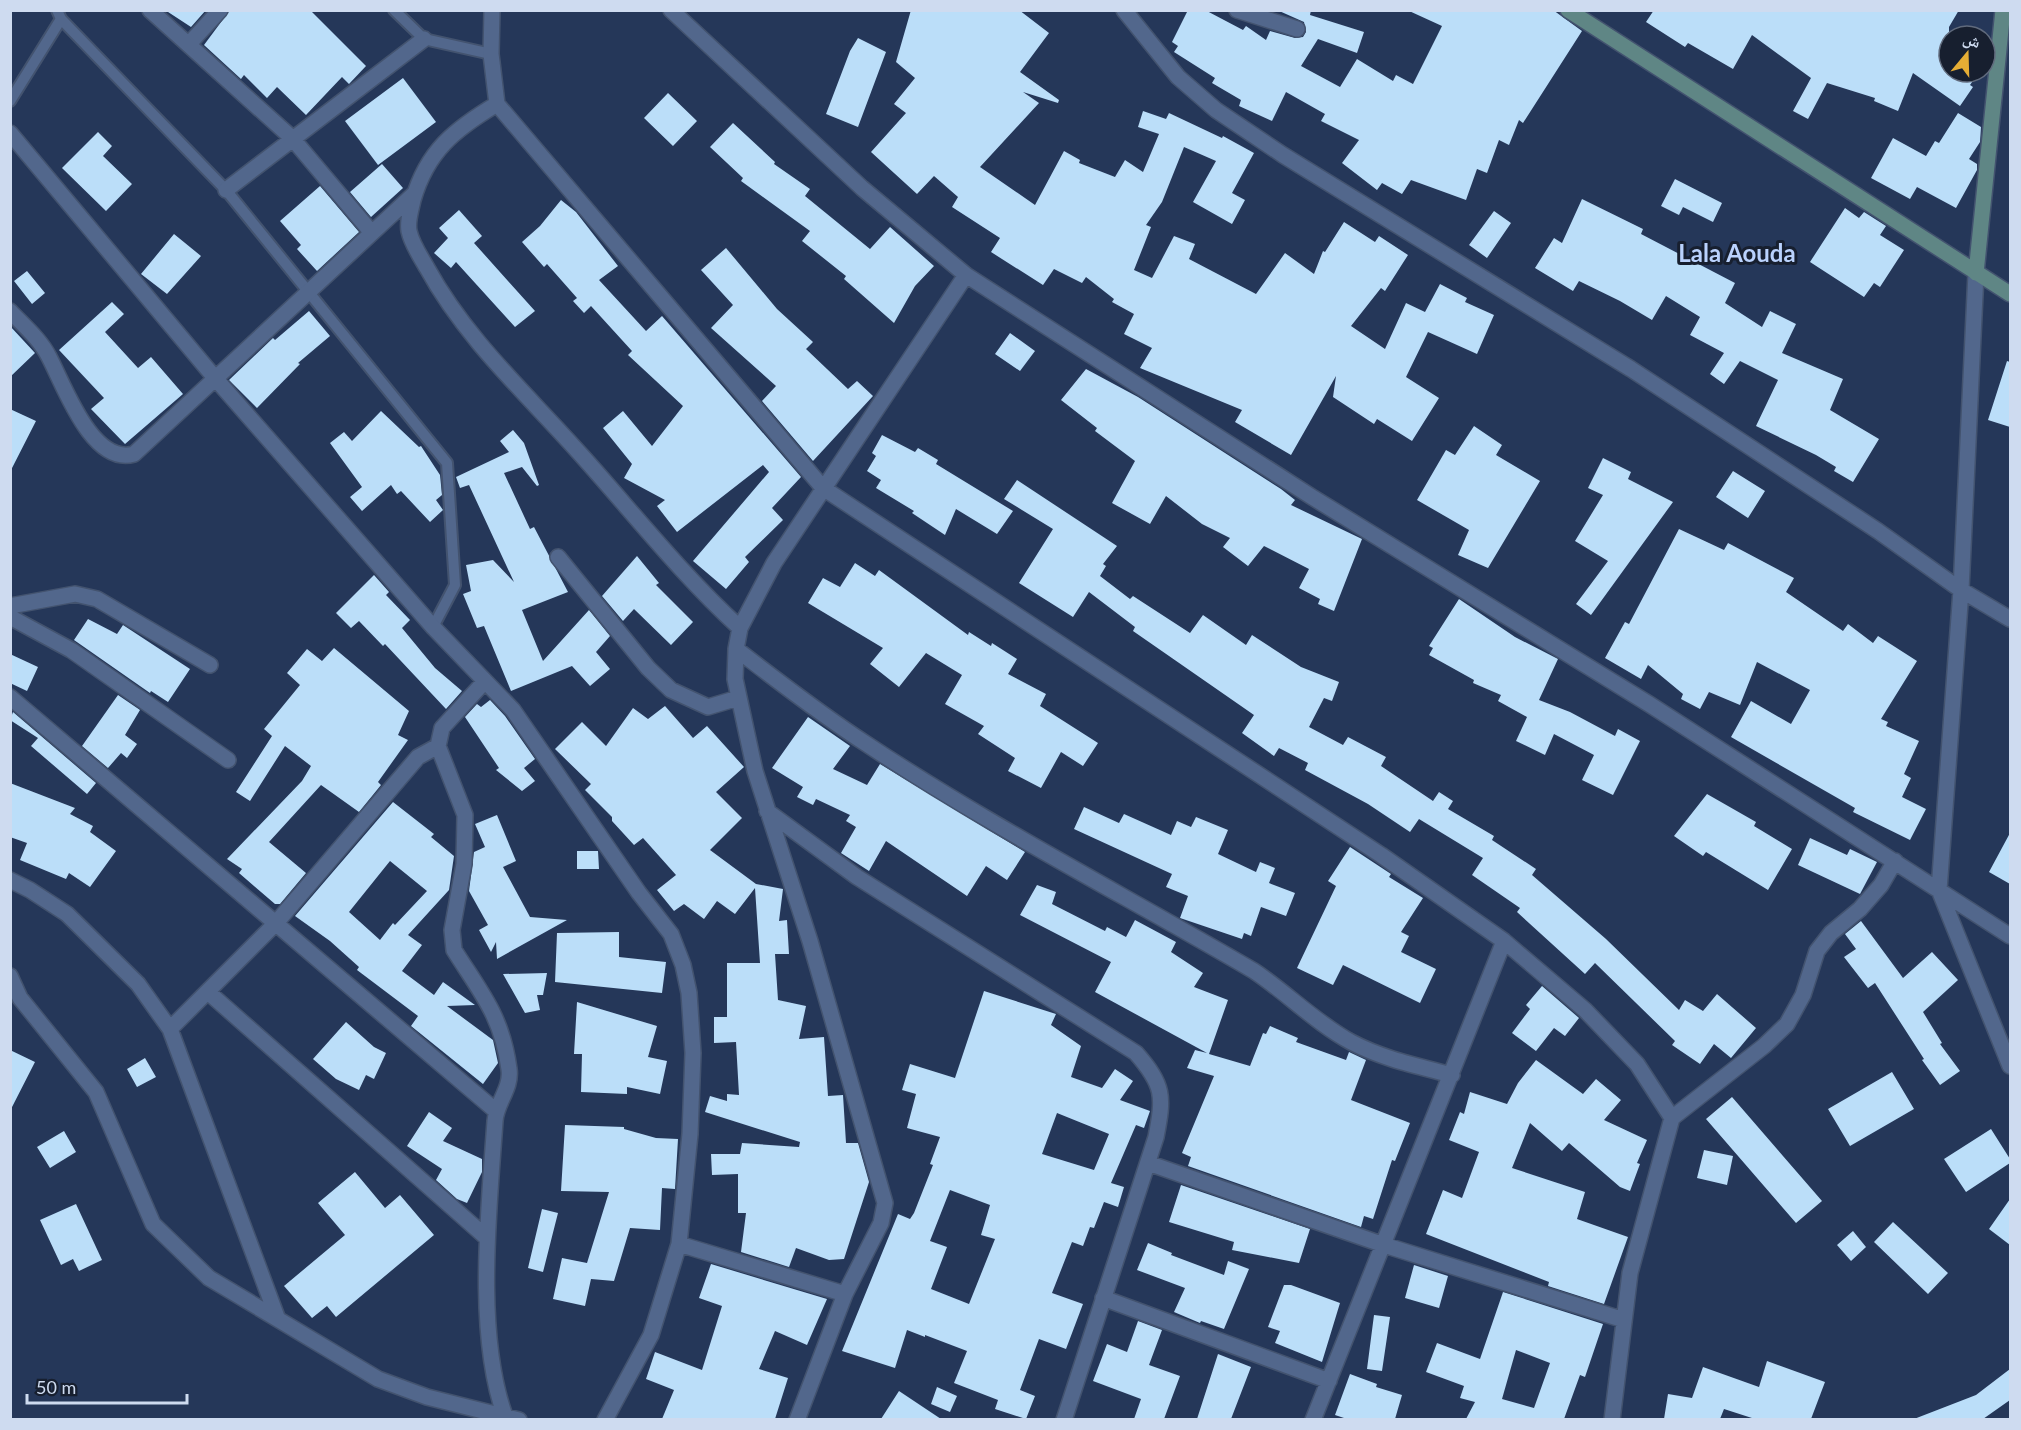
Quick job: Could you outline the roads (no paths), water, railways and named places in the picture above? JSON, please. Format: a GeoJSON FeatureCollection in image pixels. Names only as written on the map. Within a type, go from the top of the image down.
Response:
{"type":"FeatureCollection","features":[{"type":"Feature","properties":{"kind":"main road"},"geometry":{"type":"LineString","coordinates":[[1568,10],[2010,294]]}},
{"type":"Feature","properties":{"kind":"main road"},"geometry":{"type":"LineString","coordinates":[[1976,273],[2003,10]]}},
{"type":"Feature","properties":{"kind":"street"},"geometry":{"type":"LineString","coordinates":[[150,10],[292,138],[372,233]]}},
{"type":"Feature","properties":{"kind":"street"},"geometry":{"type":"LineString","coordinates":[[189,44],[220,10]]}},
{"type":"Feature","properties":{"kind":"street"},"geometry":{"type":"LineString","coordinates":[[492,10],[491,54],[497,104],[823,488],[1371,849],[1504,941],[1585,1010],[1637,1064],[1672,1118]]}},
{"type":"Feature","properties":{"kind":"street"},"geometry":{"type":"LineString","coordinates":[[671,10],[862,188],[966,275],[1312,497],[1649,704],[2010,936]]}},
{"type":"Feature","properties":{"kind":"street"},"geometry":{"type":"LineString","coordinates":[[1124,10],[1178,77],[1216,110],[1283,155],[1631,369],[1878,531],[1961,590],[2010,619]]}},
{"type":"Feature","properties":{"kind":"street"},"geometry":{"type":"LineString","coordinates":[[1237,10],[1297,29]]}},
{"type":"Feature","properties":{"kind":"street"},"geometry":{"type":"LineString","coordinates":[[226,190],[424,39]]}},
{"type":"Feature","properties":{"kind":"street"},"geometry":{"type":"LineString","coordinates":[[497,104],[462,124],[440,146],[425,169],[416,192],[409,230],[415,246],[451,309],[702,593],[740,628]]}},
{"type":"Feature","properties":{"kind":"street"},"geometry":{"type":"LineString","coordinates":[[10,133],[215,378],[434,627],[513,710],[633,884],[671,934],[683,965],[689,993],[693,1053],[690,1134],[679,1244],[651,1335],[605,1419]]}},
{"type":"Feature","properties":{"kind":"street"},"geometry":{"type":"LineString","coordinates":[[10,311],[44,348],[61,385],[90,432],[118,455],[134,454],[416,192]]}},
{"type":"Feature","properties":{"kind":"street"},"geometry":{"type":"LineString","coordinates":[[1976,273],[1961,590],[1939,890],[2010,1066]]}},
{"type":"Feature","properties":{"kind":"street"},"geometry":{"type":"LineString","coordinates":[[797,1419],[845,1294],[881,1223],[884,1194],[810,941],[767,811],[738,698],[735,679],[736,649],[740,628],[774,563],[966,275]]}},
{"type":"Feature","properties":{"kind":"street"},"geometry":{"type":"LineString","coordinates":[[558,557],[648,668],[671,690],[708,707],[738,698]]}},
{"type":"Feature","properties":{"kind":"street"},"geometry":{"type":"LineString","coordinates":[[10,606],[75,594],[97,599],[210,665]]}},
{"type":"Feature","properties":{"kind":"street"},"geometry":{"type":"LineString","coordinates":[[10,617],[71,650],[228,760]]}},
{"type":"Feature","properties":{"kind":"street"},"geometry":{"type":"LineString","coordinates":[[736,649],[805,702],[866,744],[1010,832],[1254,971],[1280,988],[1320,1022],[1351,1042],[1382,1056],[1452,1075]]}},
{"type":"Feature","properties":{"kind":"street"},"geometry":{"type":"LineString","coordinates":[[485,681],[442,728],[438,746],[465,815],[466,834],[462,884],[451,940],[454,950],[493,1009],[509,1068],[507,1086],[496,1111],[487,1238],[491,1364],[495,1390],[512,1418]]}},
{"type":"Feature","properties":{"kind":"street"},"geometry":{"type":"LineString","coordinates":[[10,697],[496,1111]]}},
{"type":"Feature","properties":{"kind":"street"},"geometry":{"type":"LineString","coordinates":[[170,1029],[276,923],[399,777],[418,757],[438,746]]}},
{"type":"Feature","properties":{"kind":"street"},"geometry":{"type":"LineString","coordinates":[[767,811],[857,877],[1136,1053],[1154,1073],[1162,1092],[1156,1137],[1064,1419]]}},
{"type":"Feature","properties":{"kind":"street"},"geometry":{"type":"LineString","coordinates":[[1612,1419],[1630,1273],[1672,1118],[1764,1046],[1787,1024],[1803,995],[1817,951],[1831,933],[1860,909],[1881,885],[1895,861]]}},
{"type":"Feature","properties":{"kind":"street"},"geometry":{"type":"LineString","coordinates":[[10,880],[30,890],[67,915],[138,984],[170,1029],[278,1317]]}},
{"type":"Feature","properties":{"kind":"street"},"geometry":{"type":"LineString","coordinates":[[1313,1419],[1504,941]]}},
{"type":"Feature","properties":{"kind":"street"},"geometry":{"type":"LineString","coordinates":[[10,976],[20,998],[96,1092],[153,1224],[209,1278],[278,1317],[332,1354],[378,1379],[427,1397],[512,1418]]}},
{"type":"Feature","properties":{"kind":"street"},"geometry":{"type":"LineString","coordinates":[[208,992],[487,1238]]}},
{"type":"Feature","properties":{"kind":"street"},"geometry":{"type":"LineString","coordinates":[[1148,1163],[1384,1245],[1624,1320]]}},
{"type":"Feature","properties":{"kind":"street"},"geometry":{"type":"LineString","coordinates":[[679,1244],[845,1294]]}},
{"type":"Feature","properties":{"kind":"street"},"geometry":{"type":"LineString","coordinates":[[1103,1298],[1329,1381]]}},
{"type":"Feature","properties":{"kind":"lane"},"geometry":{"type":"LineString","coordinates":[[394,10],[424,39],[491,54]]}},
{"type":"Feature","properties":{"kind":"lane"},"geometry":{"type":"LineString","coordinates":[[10,101],[59,15],[226,190],[447,464],[455,585],[434,627]]}},
{"type":"Feature","properties":{"kind":"district","name":"Lala Aouda"},"geometry":{"type":"Point","coordinates":[1737,252]}}]}
